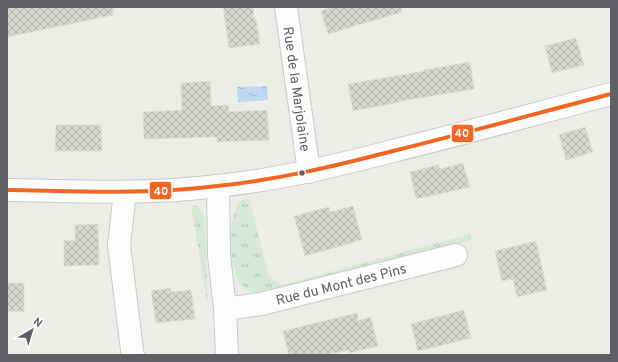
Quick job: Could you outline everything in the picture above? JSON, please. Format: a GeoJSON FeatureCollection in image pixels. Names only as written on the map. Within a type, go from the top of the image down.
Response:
{"type":"FeatureCollection","features":[{"type":"Feature","properties":{"kind":"street","name":"Rue de la Marjolaine"},"geometry":{"type":"LineString","coordinates":[[286,7],[308,172]]}},
{"type":"Feature","properties":{"kind":"street"},"geometry":{"type":"LineString","coordinates":[[7,190],[125,192],[190,189],[259,181],[308,172],[422,144],[611,94]]}},
{"type":"Feature","properties":{"kind":"street"},"geometry":{"type":"LineString","coordinates":[[218,186],[219,255],[225,309],[227,355]]}},
{"type":"Feature","properties":{"kind":"street"},"geometry":{"type":"LineString","coordinates":[[125,192],[119,245],[133,355]]}},
{"type":"Feature","properties":{"kind":"street","name":"Rue du Mont des Pins"},"geometry":{"type":"LineString","coordinates":[[225,309],[261,304],[456,255]]}},
{"type":"Feature","properties":{"kind":"green space"},"geometry":{"type":"Polygon","coordinates":[[[249,198],[269,277],[282,285],[470,234],[472,240],[276,294],[258,295],[246,289],[238,280],[231,253],[231,230],[235,209],[241,200],[249,198]]]}},
{"type":"Feature","properties":{"kind":"green space"},"geometry":{"type":"Polygon","coordinates":[[[191,205],[197,206],[201,209],[205,219],[208,307],[191,205]]]}},
{"type":"Feature","properties":{"kind":"water"},"geometry":{"type":"Polygon","coordinates":[[[267,86],[268,100],[238,102],[237,87],[267,86]]]}},
{"type":"Feature","properties":{"kind":"building"},"geometry":{"type":"Polygon","coordinates":[[[7,7],[113,7],[113,15],[7,37],[7,7]]]}},
{"type":"Feature","properties":{"kind":"building"},"geometry":{"type":"Polygon","coordinates":[[[223,7],[253,7],[254,19],[256,18],[260,44],[229,48],[223,7]]]}},
{"type":"Feature","properties":{"kind":"building"},"geometry":{"type":"Polygon","coordinates":[[[334,7],[401,7],[402,12],[328,34],[321,11],[334,7]]]}},
{"type":"Feature","properties":{"kind":"building"},"geometry":{"type":"Polygon","coordinates":[[[576,38],[584,65],[552,73],[545,46],[576,38]]]}},
{"type":"Feature","properties":{"kind":"building"},"geometry":{"type":"Polygon","coordinates":[[[470,62],[474,89],[400,101],[353,111],[348,84],[470,62]]]}},
{"type":"Feature","properties":{"kind":"building"},"geometry":{"type":"Polygon","coordinates":[[[210,81],[211,106],[228,105],[229,112],[267,110],[269,140],[217,142],[217,137],[144,139],[143,112],[182,110],[181,83],[210,81]]]}},
{"type":"Feature","properties":{"kind":"building"},"geometry":{"type":"Polygon","coordinates":[[[56,125],[101,125],[102,151],[55,151],[56,125]]]}},
{"type":"Feature","properties":{"kind":"building"},"geometry":{"type":"Polygon","coordinates":[[[585,127],[593,152],[566,160],[559,135],[585,127]]]}},
{"type":"Feature","properties":{"kind":"building"},"geometry":{"type":"Polygon","coordinates":[[[463,163],[470,187],[416,199],[410,172],[438,165],[440,169],[463,163]]]}},
{"type":"Feature","properties":{"kind":"building"},"geometry":{"type":"Polygon","coordinates":[[[353,206],[362,240],[305,256],[294,216],[329,207],[330,212],[353,206]]]}},
{"type":"Feature","properties":{"kind":"building"},"geometry":{"type":"Polygon","coordinates":[[[98,224],[99,265],[64,266],[64,240],[75,241],[75,225],[98,224]]]}},
{"type":"Feature","properties":{"kind":"building"},"geometry":{"type":"Polygon","coordinates":[[[536,241],[547,290],[517,297],[513,279],[502,281],[495,251],[536,241]]]}},
{"type":"Feature","properties":{"kind":"building"},"geometry":{"type":"Polygon","coordinates":[[[7,283],[24,283],[24,312],[7,311],[7,283]]]}},
{"type":"Feature","properties":{"kind":"building"},"geometry":{"type":"Polygon","coordinates":[[[171,288],[171,292],[191,290],[195,319],[156,323],[151,291],[171,288]]]}},
{"type":"Feature","properties":{"kind":"building"},"geometry":{"type":"Polygon","coordinates":[[[464,310],[471,338],[418,351],[411,324],[464,310]]]}},
{"type":"Feature","properties":{"kind":"building"},"geometry":{"type":"Polygon","coordinates":[[[357,313],[358,321],[371,317],[378,346],[349,353],[349,350],[326,355],[289,355],[283,331],[357,313]]]}},
{"type":"Feature","properties":{"kind":"transit line","name":"40"},"geometry":{"type":"LineString","coordinates":[[7,190],[112,192],[165,191],[262,180],[349,162],[611,94]]}}]}
